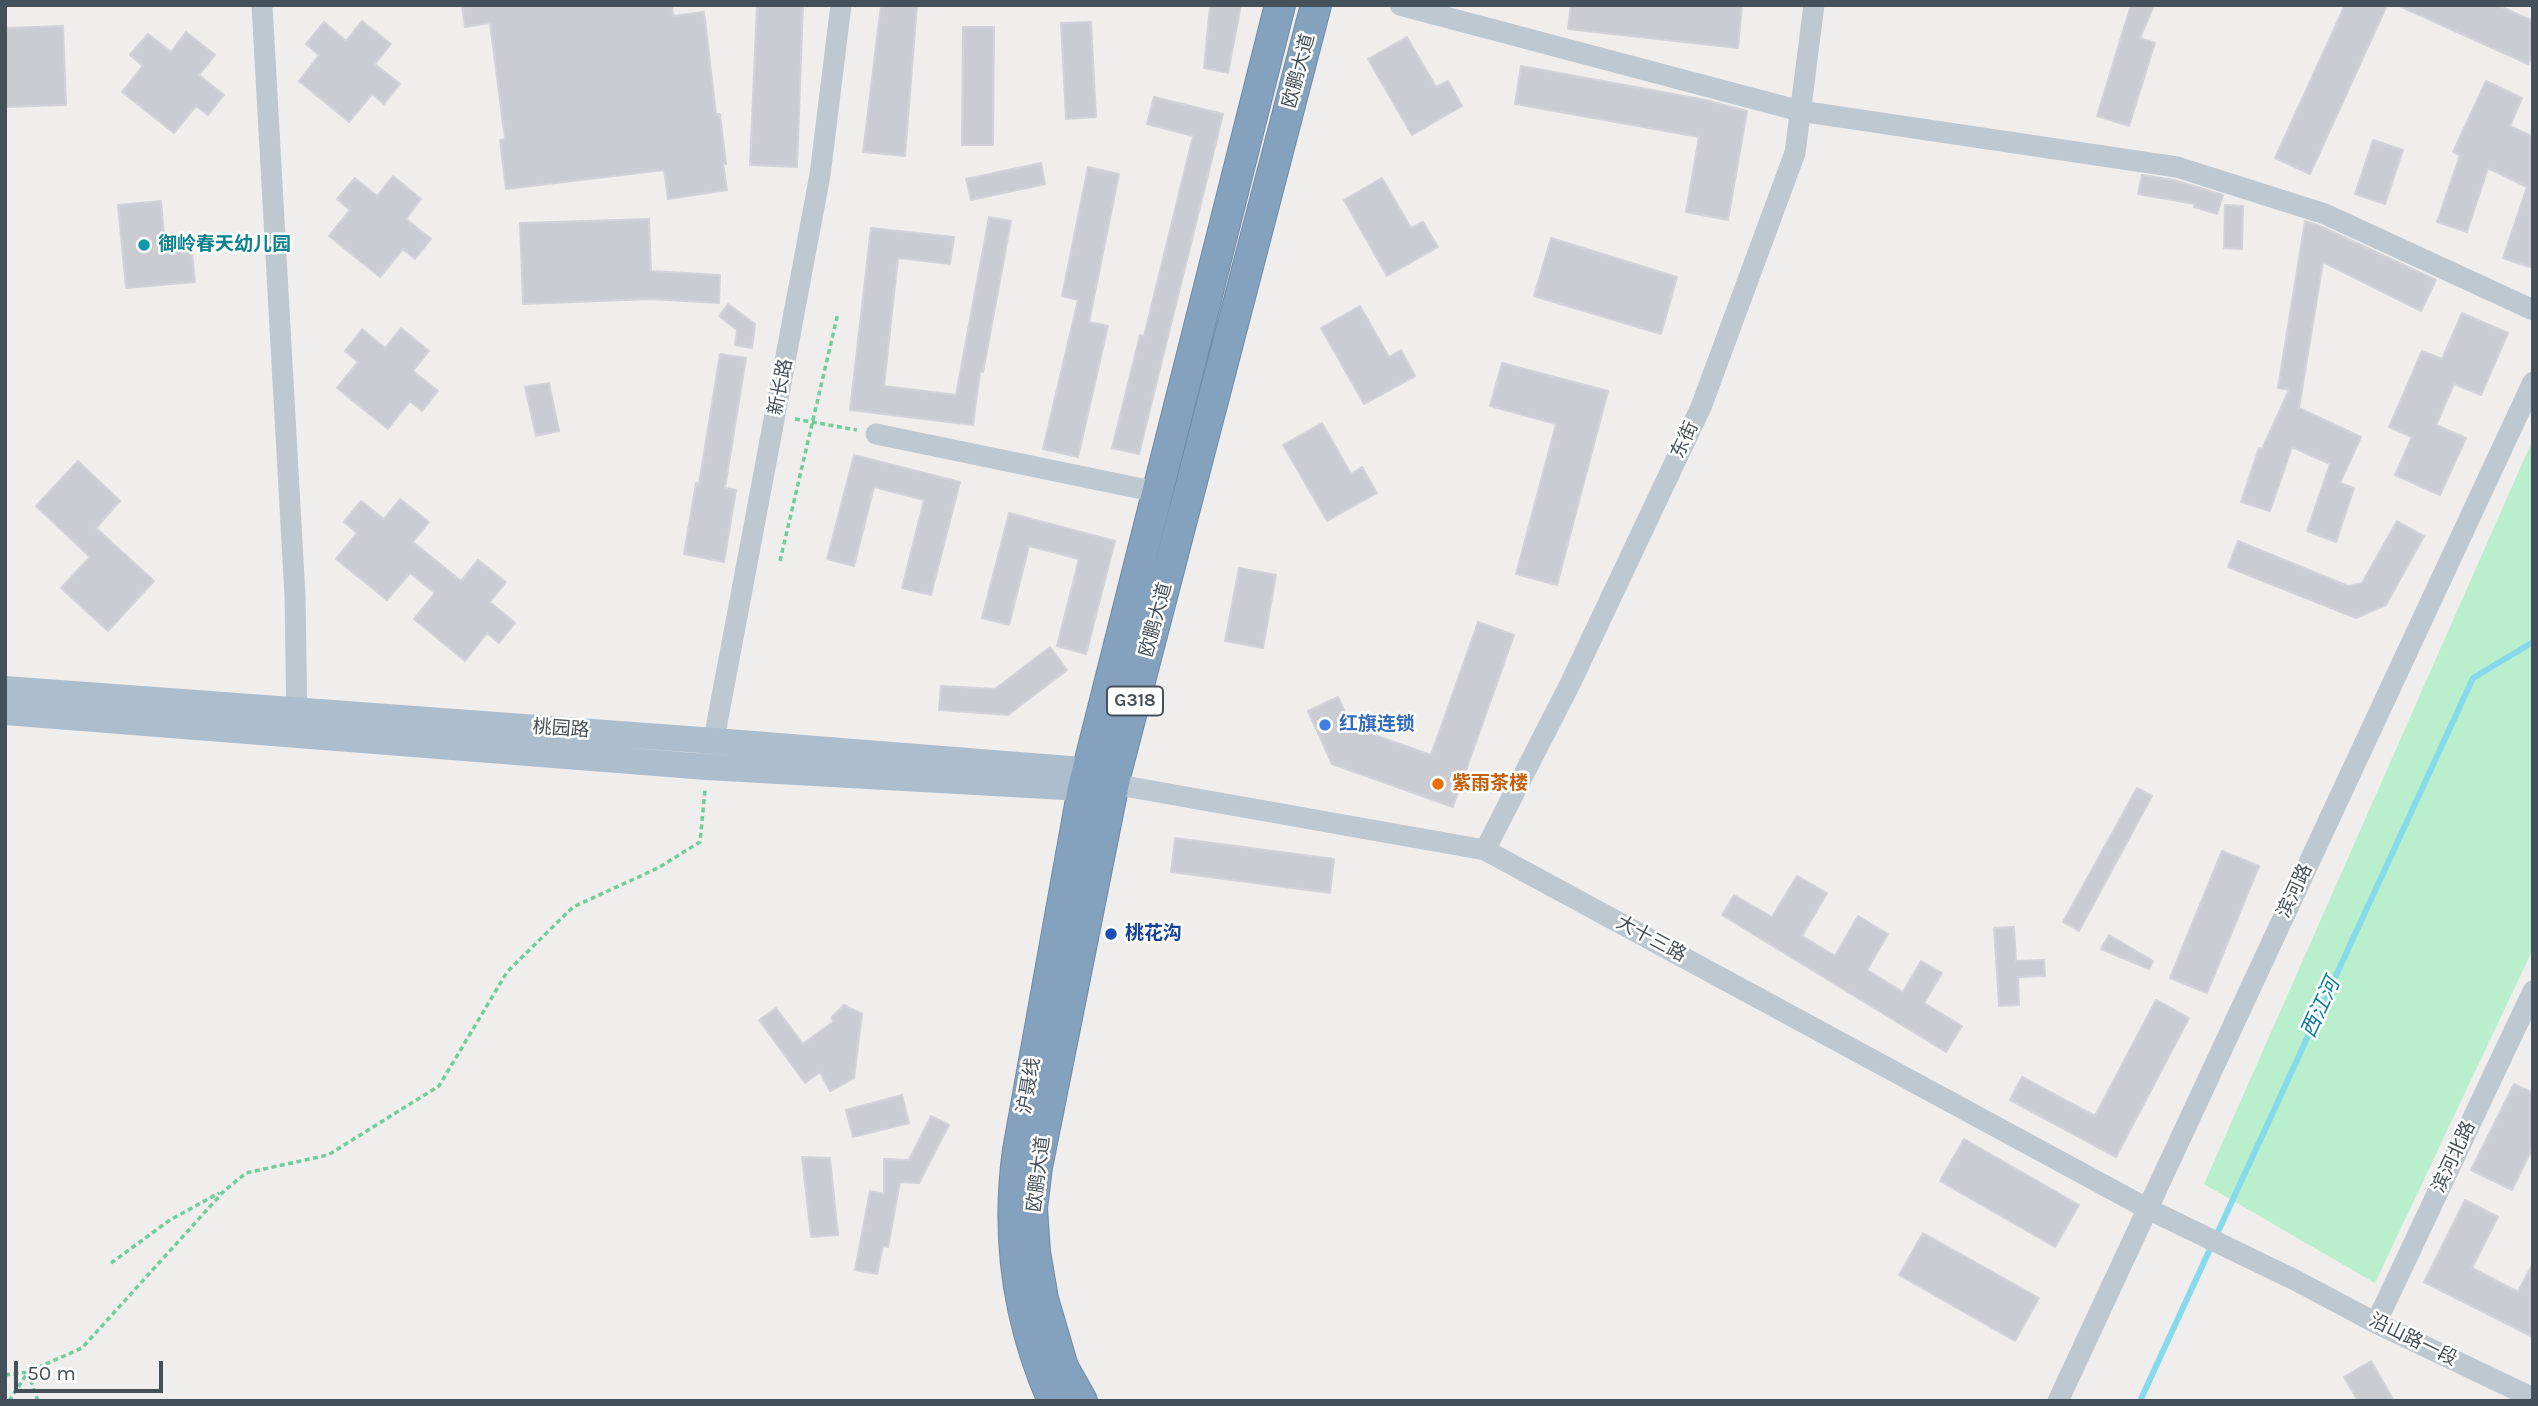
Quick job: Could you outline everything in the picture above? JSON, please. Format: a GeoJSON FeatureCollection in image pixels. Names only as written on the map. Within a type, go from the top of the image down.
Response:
{"type":"FeatureCollection","features":[{"type":"Feature","properties":{"kind":"highway","name":"欧鹏大道"},"geometry":{"type":"LineString","coordinates":[[1082,1401],[1063,1367],[1042,1299],[1032,1208],[1037,1167],[1102,782],[1157,492],[1280,5]]}},
{"type":"Feature","properties":{"kind":"highway","name":"欧鹏大道"},"geometry":{"type":"LineString","coordinates":[[1102,782],[1316,5]]}},
{"type":"Feature","properties":{"kind":"highway","name":"沪聂线"},"geometry":{"type":"LineString","coordinates":[[1052,1401],[1025,1322],[1020,1296],[1012,1227],[1013,1184],[1102,782]]}},
{"type":"Feature","properties":{"kind":"main road","name":"桃园路"},"geometry":{"type":"LineString","coordinates":[[5,689],[297,722],[715,741],[1102,782]]}},
{"type":"Feature","properties":{"kind":"main road"},"geometry":{"type":"LineString","coordinates":[[5,712],[297,722],[707,767],[1102,782]]}},
{"type":"Feature","properties":{"kind":"street"},"geometry":{"type":"LineString","coordinates":[[262,5],[294,582],[297,722]]}},
{"type":"Feature","properties":{"kind":"street","name":"新长路"},"geometry":{"type":"LineString","coordinates":[[707,767],[715,741],[820,174],[841,5]]}},
{"type":"Feature","properties":{"kind":"street"},"geometry":{"type":"LineString","coordinates":[[1400,5],[1800,111],[2177,167],[2325,214],[2533,310]]}},
{"type":"Feature","properties":{"kind":"street","name":"东街"},"geometry":{"type":"LineString","coordinates":[[1485,850],[1570,684],[1701,407],[1795,153],[1814,5]]}},
{"type":"Feature","properties":{"kind":"street","name":"滨河路"},"geometry":{"type":"LineString","coordinates":[[2058,1401],[2533,382]]}},
{"type":"Feature","properties":{"kind":"street"},"geometry":{"type":"LineString","coordinates":[[876,433],[1157,492]]}},
{"type":"Feature","properties":{"kind":"street","name":"大十三路"},"geometry":{"type":"LineString","coordinates":[[1102,782],[1485,850],[2148,1209],[2295,1280]]}},
{"type":"Feature","properties":{"kind":"street","name":"滨河北路"},"geometry":{"type":"LineString","coordinates":[[2376,1323],[2533,991]]}},
{"type":"Feature","properties":{"kind":"street","name":"沿山路一段"},"geometry":{"type":"LineString","coordinates":[[2295,1280],[2376,1323],[2533,1398]]}},
{"type":"Feature","properties":{"kind":"path"},"geometry":{"type":"LineString","coordinates":[[780,561],[838,313]]}},
{"type":"Feature","properties":{"kind":"path"},"geometry":{"type":"LineString","coordinates":[[814,421],[876,433]]}},
{"type":"Feature","properties":{"kind":"path"},"geometry":{"type":"LineString","coordinates":[[5,1375],[28,1372],[82,1348],[224,1191],[246,1173],[328,1155],[439,1086],[507,972],[573,907],[657,868],[700,842],[707,767]]}},
{"type":"Feature","properties":{"kind":"path"},"geometry":{"type":"LineString","coordinates":[[111,1263],[170,1220],[224,1191]]}},
{"type":"Feature","properties":{"kind":"path"},"geometry":{"type":"LineString","coordinates":[[9,1401],[28,1372]]}},
{"type":"Feature","properties":{"kind":"path"},"geometry":{"type":"LineString","coordinates":[[28,1372],[38,1401]]}},
{"type":"Feature","properties":{"kind":"green space"},"geometry":{"type":"Polygon","coordinates":[[[2533,439],[2533,949],[2375,1283],[2204,1184],[2533,439]]]}},
{"type":"Feature","properties":{"kind":"building"},"geometry":{"type":"Polygon","coordinates":[[[462,5],[672,5],[673,16],[704,12],[716,114],[720,114],[727,190],[668,199],[664,170],[506,189],[500,140],[505,139],[490,23],[465,27],[462,5]]]}},
{"type":"Feature","properties":{"kind":"building"},"geometry":{"type":"Polygon","coordinates":[[[757,5],[803,5],[797,167],[750,165],[757,5]]]}},
{"type":"Feature","properties":{"kind":"building"},"geometry":{"type":"Polygon","coordinates":[[[881,5],[917,5],[905,156],[863,152],[881,5]]]}},
{"type":"Feature","properties":{"kind":"building"},"geometry":{"type":"Polygon","coordinates":[[[1210,5],[1241,5],[1228,73],[1204,68],[1210,5]]]}},
{"type":"Feature","properties":{"kind":"building"},"geometry":{"type":"Polygon","coordinates":[[[1571,5],[1742,5],[1738,48],[1568,29],[1571,5]]]}},
{"type":"Feature","properties":{"kind":"building"},"geometry":{"type":"Polygon","coordinates":[[[2131,5],[2154,5],[2140,38],[2155,43],[2129,126],[2097,116],[2131,5]]]}},
{"type":"Feature","properties":{"kind":"building"},"geometry":{"type":"Polygon","coordinates":[[[2345,5],[2387,5],[2310,174],[2275,158],[2345,5]]]}},
{"type":"Feature","properties":{"kind":"building"},"geometry":{"type":"Polygon","coordinates":[[[2397,5],[2497,5],[2533,21],[2533,54],[2528,64],[2397,5]]]}},
{"type":"Feature","properties":{"kind":"building"},"geometry":{"type":"Polygon","coordinates":[[[362,21],[391,44],[375,64],[400,84],[384,104],[372,94],[349,122],[299,81],[319,55],[306,44],[324,22],[346,41],[362,21]]]}},
{"type":"Feature","properties":{"kind":"building"},"geometry":{"type":"Polygon","coordinates":[[[1091,22],[1096,117],[1066,119],[1061,23],[1091,22]]]}},
{"type":"Feature","properties":{"kind":"building"},"geometry":{"type":"Polygon","coordinates":[[[63,26],[66,105],[5,107],[5,28],[63,26]]]}},
{"type":"Feature","properties":{"kind":"building"},"geometry":{"type":"Polygon","coordinates":[[[963,27],[994,27],[993,145],[962,145],[963,27]]]}},
{"type":"Feature","properties":{"kind":"building"},"geometry":{"type":"Polygon","coordinates":[[[186,32],[215,55],[199,75],[224,95],[208,115],[196,106],[174,133],[122,92],[143,66],[130,55],[148,34],[171,52],[186,32]]]}},
{"type":"Feature","properties":{"kind":"building"},"geometry":{"type":"Polygon","coordinates":[[[1407,37],[1436,87],[1448,81],[1462,106],[1412,135],[1368,59],[1407,37]]]}},
{"type":"Feature","properties":{"kind":"building"},"geometry":{"type":"Polygon","coordinates":[[[1521,66],[1706,100],[1747,111],[1728,220],[1686,212],[1699,137],[1515,104],[1521,66]]]}},
{"type":"Feature","properties":{"kind":"building"},"geometry":{"type":"Polygon","coordinates":[[[2486,81],[2522,98],[2510,126],[2533,137],[2533,268],[2503,258],[2527,187],[2488,168],[2467,232],[2437,222],[2460,155],[2453,152],[2486,81]]]}},
{"type":"Feature","properties":{"kind":"building"},"geometry":{"type":"Polygon","coordinates":[[[1154,97],[1223,114],[1139,454],[1112,448],[1140,335],[1144,336],[1193,136],[1147,124],[1154,97]]]}},
{"type":"Feature","properties":{"kind":"building"},"geometry":{"type":"Polygon","coordinates":[[[2373,140],[2403,150],[2385,204],[2355,194],[2373,140]]]}},
{"type":"Feature","properties":{"kind":"building"},"geometry":{"type":"Polygon","coordinates":[[[1041,163],[1045,184],[971,200],[966,179],[1041,163]]]}},
{"type":"Feature","properties":{"kind":"building"},"geometry":{"type":"Polygon","coordinates":[[[1088,167],[1119,174],[1089,322],[1108,326],[1078,457],[1043,449],[1078,300],[1062,296],[1088,167]]]}},
{"type":"Feature","properties":{"kind":"building"},"geometry":{"type":"Polygon","coordinates":[[[2142,175],[2174,180],[2223,195],[2217,214],[2194,207],[2195,204],[2138,194],[2142,175]]]}},
{"type":"Feature","properties":{"kind":"building"},"geometry":{"type":"Polygon","coordinates":[[[393,176],[421,199],[406,219],[431,239],[415,259],[403,249],[380,277],[329,236],[350,210],[337,199],[355,178],[377,196],[393,176]]]}},
{"type":"Feature","properties":{"kind":"building"},"geometry":{"type":"Polygon","coordinates":[[[1382,178],[1411,228],[1423,222],[1438,247],[1387,276],[1344,200],[1382,178]]]}},
{"type":"Feature","properties":{"kind":"building","name":"御岭春天幼儿园"},"geometry":{"type":"Polygon","coordinates":[[[161,201],[165,246],[191,243],[195,282],[126,288],[118,205],[161,201]]]}},
{"type":"Feature","properties":{"kind":"building"},"geometry":{"type":"Polygon","coordinates":[[[2225,205],[2243,206],[2242,249],[2224,248],[2225,205]]]}},
{"type":"Feature","properties":{"kind":"building"},"geometry":{"type":"Polygon","coordinates":[[[989,217],[1011,221],[983,372],[980,372],[973,425],[850,410],[871,228],[954,237],[950,264],[898,258],[884,386],[956,395],[989,217]]]}},
{"type":"Feature","properties":{"kind":"building"},"geometry":{"type":"Polygon","coordinates":[[[649,219],[651,271],[720,275],[719,303],[651,299],[523,304],[520,223],[649,219]]]}},
{"type":"Feature","properties":{"kind":"building"},"geometry":{"type":"Polygon","coordinates":[[[2305,221],[2436,280],[2421,311],[2323,262],[2299,408],[2361,437],[2340,483],[2354,488],[2336,542],[2307,531],[2330,464],[2292,447],[2270,511],[2241,502],[2259,448],[2262,449],[2289,390],[2278,388],[2305,221]]]}},
{"type":"Feature","properties":{"kind":"building"},"geometry":{"type":"Polygon","coordinates":[[[1551,238],[1677,277],[1661,334],[1534,296],[1551,238]]]}},
{"type":"Feature","properties":{"kind":"building"},"geometry":{"type":"Polygon","coordinates":[[[728,304],[755,324],[752,348],[735,345],[737,330],[719,316],[728,304]]]}},
{"type":"Feature","properties":{"kind":"building"},"geometry":{"type":"Polygon","coordinates":[[[1360,306],[1389,357],[1401,350],[1415,376],[1364,404],[1321,328],[1360,306]]]}},
{"type":"Feature","properties":{"kind":"building"},"geometry":{"type":"Polygon","coordinates":[[[2462,313],[2508,333],[2481,395],[2454,384],[2436,425],[2466,438],[2440,495],[2395,475],[2412,437],[2389,427],[2422,351],[2442,359],[2462,313]]]}},
{"type":"Feature","properties":{"kind":"building"},"geometry":{"type":"Polygon","coordinates":[[[401,328],[429,351],[413,371],[438,391],[422,411],[410,401],[388,429],[337,388],[358,362],[345,351],[362,329],[385,348],[401,328]]]}},
{"type":"Feature","properties":{"kind":"building"},"geometry":{"type":"Polygon","coordinates":[[[720,354],[746,358],[725,488],[736,490],[724,562],[684,554],[696,483],[699,484],[720,354]]]}},
{"type":"Feature","properties":{"kind":"building"},"geometry":{"type":"Polygon","coordinates":[[[1502,363],[1608,391],[1557,585],[1516,574],[1556,424],[1490,406],[1502,363]]]}},
{"type":"Feature","properties":{"kind":"building"},"geometry":{"type":"Polygon","coordinates":[[[549,383],[559,431],[536,436],[525,387],[549,383]]]}},
{"type":"Feature","properties":{"kind":"building"},"geometry":{"type":"Polygon","coordinates":[[[1322,423],[1351,474],[1362,467],[1377,493],[1327,521],[1283,445],[1322,423]]]}},
{"type":"Feature","properties":{"kind":"building"},"geometry":{"type":"Polygon","coordinates":[[[854,455],[960,482],[931,595],[902,588],[924,500],[874,487],[854,566],[827,559],[854,455]]]}},
{"type":"Feature","properties":{"kind":"building"},"geometry":{"type":"Polygon","coordinates":[[[78,461],[120,501],[96,528],[154,581],[108,631],[61,588],[90,557],[36,506],[78,461]]]}},
{"type":"Feature","properties":{"kind":"building"},"geometry":{"type":"Polygon","coordinates":[[[400,499],[429,522],[413,542],[461,581],[478,560],[506,582],[490,602],[515,623],[499,643],[487,633],[465,661],[414,619],[435,593],[410,573],[387,600],[336,559],[357,533],[344,522],[361,501],[384,519],[400,499]]]}},
{"type":"Feature","properties":{"kind":"building"},"geometry":{"type":"Polygon","coordinates":[[[1009,513],[1115,541],[1086,654],[1057,646],[1079,559],[1029,546],[1009,625],[982,618],[1009,513]]]}},
{"type":"Feature","properties":{"kind":"building"},"geometry":{"type":"Polygon","coordinates":[[[2397,521],[2424,536],[2386,605],[2356,618],[2228,567],[2238,541],[2348,586],[2362,583],[2397,521]]]}},
{"type":"Feature","properties":{"kind":"building"},"geometry":{"type":"Polygon","coordinates":[[[1239,568],[1276,575],[1263,648],[1225,641],[1239,568]]]}},
{"type":"Feature","properties":{"kind":"building"},"geometry":{"type":"Polygon","coordinates":[[[1478,622],[1514,635],[1453,807],[1332,764],[1308,711],[1338,697],[1352,727],[1431,755],[1478,622]]]}},
{"type":"Feature","properties":{"kind":"building"},"geometry":{"type":"Polygon","coordinates":[[[1050,647],[1067,670],[1008,715],[939,710],[941,686],[995,689],[1050,647]]]}},
{"type":"Feature","properties":{"kind":"building"},"geometry":{"type":"Polygon","coordinates":[[[2137,788],[2152,796],[2079,931],[2063,922],[2137,788]]]}},
{"type":"Feature","properties":{"kind":"building"},"geometry":{"type":"Polygon","coordinates":[[[1175,838],[1334,859],[1330,893],[1171,872],[1175,838]]]}},
{"type":"Feature","properties":{"kind":"building"},"geometry":{"type":"Polygon","coordinates":[[[2222,851],[2259,866],[2207,993],[2170,978],[2222,851]]]}},
{"type":"Feature","properties":{"kind":"building"},"geometry":{"type":"Polygon","coordinates":[[[1797,876],[1827,893],[1802,936],[1835,956],[1858,916],[1888,934],[1867,970],[1903,992],[1921,961],[1942,973],[1924,1003],[1962,1026],[1946,1052],[1722,915],[1734,895],[1772,917],[1797,876]]]}},
{"type":"Feature","properties":{"kind":"building"},"geometry":{"type":"Polygon","coordinates":[[[2014,927],[2016,961],[2044,960],[2045,976],[2018,977],[2019,1005],[1999,1006],[1994,928],[2014,927]]]}},
{"type":"Feature","properties":{"kind":"building"},"geometry":{"type":"Polygon","coordinates":[[[2109,935],[2153,961],[2149,969],[2101,949],[2109,935]]]}},
{"type":"Feature","properties":{"kind":"building"},"geometry":{"type":"Polygon","coordinates":[[[2156,1000],[2189,1018],[2116,1157],[2010,1100],[2022,1077],[2095,1116],[2156,1000]]]}},
{"type":"Feature","properties":{"kind":"building"},"geometry":{"type":"Polygon","coordinates":[[[844,1005],[862,1014],[854,1078],[830,1091],[820,1072],[805,1083],[759,1020],[776,1008],[803,1044],[834,1021],[831,1018],[844,1005]]]}},
{"type":"Feature","properties":{"kind":"building"},"geometry":{"type":"Polygon","coordinates":[[[2514,1084],[2533,1093],[2533,1147],[2512,1190],[2471,1170],[2514,1084]]]}},
{"type":"Feature","properties":{"kind":"building"},"geometry":{"type":"Polygon","coordinates":[[[902,1095],[909,1123],[853,1137],[846,1110],[902,1095]]]}},
{"type":"Feature","properties":{"kind":"building"},"geometry":{"type":"Polygon","coordinates":[[[931,1116],[949,1125],[919,1183],[900,1182],[888,1247],[883,1246],[877,1274],[855,1270],[870,1191],[884,1194],[884,1159],[909,1160],[931,1116]]]}},
{"type":"Feature","properties":{"kind":"building"},"geometry":{"type":"Polygon","coordinates":[[[1964,1139],[2079,1205],[2055,1247],[1940,1181],[1964,1139]]]}},
{"type":"Feature","properties":{"kind":"building"},"geometry":{"type":"Polygon","coordinates":[[[802,1157],[830,1158],[838,1235],[811,1237],[802,1157]]]}},
{"type":"Feature","properties":{"kind":"building"},"geometry":{"type":"Polygon","coordinates":[[[2465,1200],[2498,1217],[2472,1268],[2518,1292],[2533,1263],[2533,1337],[2424,1282],[2465,1200]]]}},
{"type":"Feature","properties":{"kind":"building"},"geometry":{"type":"Polygon","coordinates":[[[1923,1233],[2039,1298],[2015,1341],[1899,1275],[1923,1233]]]}},
{"type":"Feature","properties":{"kind":"building"},"geometry":{"type":"Polygon","coordinates":[[[2371,1361],[2394,1401],[2358,1401],[2344,1377],[2371,1361]]]}},
{"type":"Feature","properties":{"kind":"waterway","name":"西江河"},"geometry":{"type":"LineString","coordinates":[[2140,1401],[2473,678],[2533,642]]}},
{"type":"Feature","properties":{"kind":"place","name":"御岭春天幼儿园"},"geometry":{"type":"Point","coordinates":[144,245]}},
{"type":"Feature","properties":{"kind":"place","name":"红旗连锁"},"geometry":{"type":"Point","coordinates":[1325,725]}},
{"type":"Feature","properties":{"kind":"place","name":"紫雨茶楼"},"geometry":{"type":"Point","coordinates":[1438,784]}},
{"type":"Feature","properties":{"kind":"place","name":"桃花沟"},"geometry":{"type":"Point","coordinates":[1111,934]}}]}
